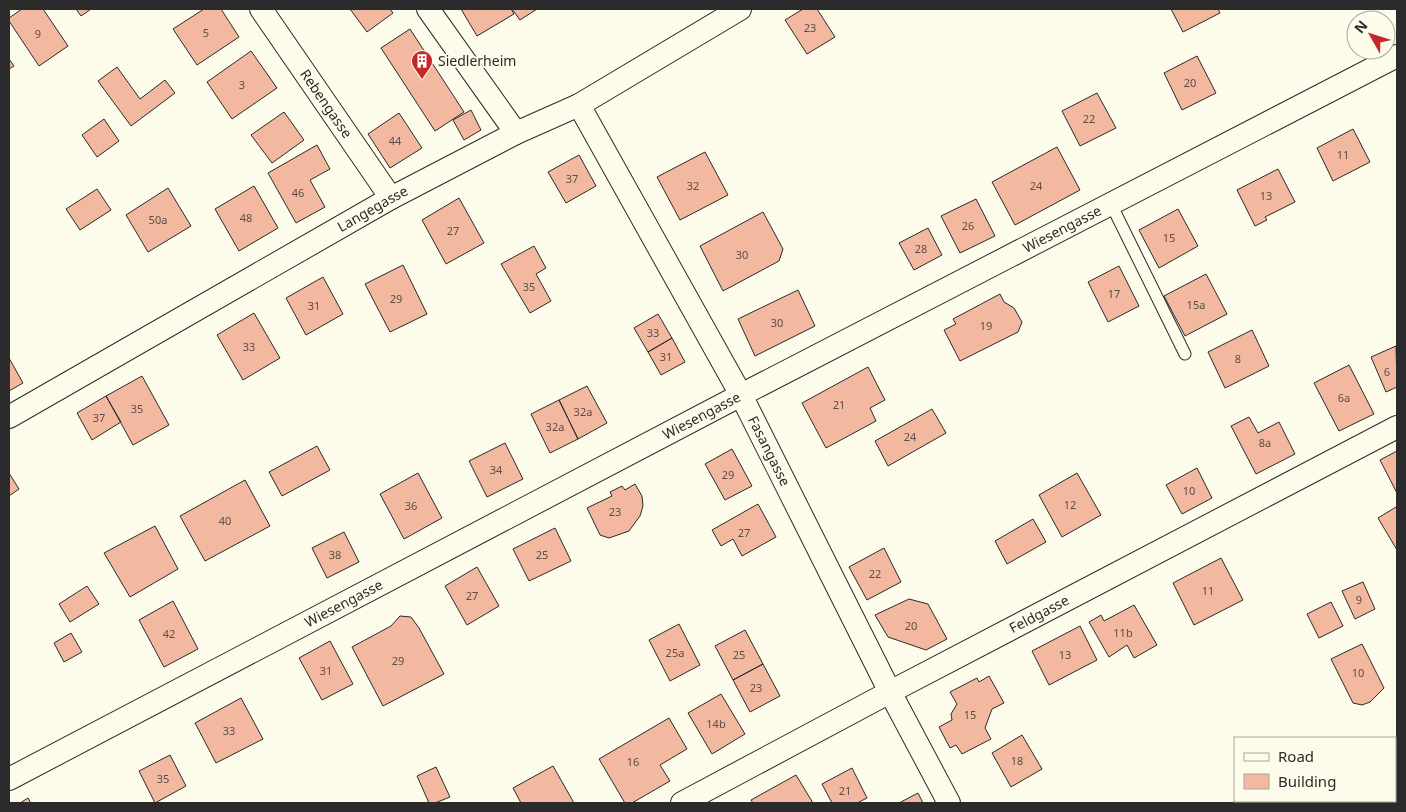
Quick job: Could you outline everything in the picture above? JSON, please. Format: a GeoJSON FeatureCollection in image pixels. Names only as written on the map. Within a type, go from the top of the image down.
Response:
{"type":"FeatureCollection","features":[{"type":"Feature","properties":{"kind":"street","name":"Rebengasse"},"geometry":{"type":"LineString","coordinates":[[261,9],[391,198]]}},
{"type":"Feature","properties":{"kind":"street"},"geometry":{"type":"LineString","coordinates":[[428,9],[516,133]]}},
{"type":"Feature","properties":{"kind":"street","name":"Langegasse"},"geometry":{"type":"LineString","coordinates":[[9,417],[391,198],[516,133],[579,105],[728,12]]}},
{"type":"Feature","properties":{"kind":"street","name":"Wiesengasse"},"geometry":{"type":"LineString","coordinates":[[9,779],[741,395],[1397,56]]}},
{"type":"Feature","properties":{"kind":"street","name":"Fasangasse"},"geometry":{"type":"LineString","coordinates":[[579,105],[741,395],[890,692],[949,803]]}},
{"type":"Feature","properties":{"kind":"street","name":"Feldgasse"},"geometry":{"type":"LineString","coordinates":[[682,803],[1397,426]]}},
{"type":"Feature","properties":{"kind":"lane"},"geometry":{"type":"LineString","coordinates":[[1111,204],[1185,354]]}},
{"type":"Feature","properties":{"kind":"building"},"geometry":{"type":"Polygon","coordinates":[[[22,9],[43,9],[68,46],[39,66],[9,21],[9,18],[22,9]]]}},
{"type":"Feature","properties":{"kind":"building"},"geometry":{"type":"Polygon","coordinates":[[[76,9],[91,9],[81,16],[76,9]]]}},
{"type":"Feature","properties":{"kind":"building"},"geometry":{"type":"Polygon","coordinates":[[[204,9],[221,9],[239,37],[197,65],[173,29],[204,9]]]}},
{"type":"Feature","properties":{"kind":"building"},"geometry":{"type":"Polygon","coordinates":[[[350,9],[390,9],[393,13],[367,32],[350,9]]]}},
{"type":"Feature","properties":{"kind":"building"},"geometry":{"type":"Polygon","coordinates":[[[461,9],[511,9],[514,14],[477,36],[461,9]]]}},
{"type":"Feature","properties":{"kind":"building"},"geometry":{"type":"Polygon","coordinates":[[[512,9],[537,9],[520,20],[512,9]]]}},
{"type":"Feature","properties":{"kind":"building"},"geometry":{"type":"Polygon","coordinates":[[[803,9],[817,9],[835,37],[807,54],[785,20],[803,9]]]}},
{"type":"Feature","properties":{"kind":"building"},"geometry":{"type":"Polygon","coordinates":[[[1171,9],[1218,9],[1220,13],[1183,32],[1171,9]]]}},
{"type":"Feature","properties":{"kind":"building","name":"Siedlerheim"},"geometry":{"type":"Polygon","coordinates":[[[410,29],[464,112],[435,131],[381,48],[410,29]]]}},
{"type":"Feature","properties":{"kind":"building"},"geometry":{"type":"Polygon","coordinates":[[[251,51],[277,88],[232,119],[207,82],[251,51]]]}},
{"type":"Feature","properties":{"kind":"building"},"geometry":{"type":"Polygon","coordinates":[[[1197,56],[1216,93],[1182,110],[1164,73],[1197,56]]]}},
{"type":"Feature","properties":{"kind":"building"},"geometry":{"type":"Polygon","coordinates":[[[9,59],[14,66],[9,69],[9,59]]]}},
{"type":"Feature","properties":{"kind":"building"},"geometry":{"type":"Polygon","coordinates":[[[117,67],[140,99],[165,80],[175,93],[131,126],[98,81],[117,67]]]}},
{"type":"Feature","properties":{"kind":"building"},"geometry":{"type":"Polygon","coordinates":[[[1097,93],[1116,128],[1080,146],[1062,111],[1097,93]]]}},
{"type":"Feature","properties":{"kind":"building"},"geometry":{"type":"Polygon","coordinates":[[[471,110],[481,130],[464,140],[453,120],[471,110]]]}},
{"type":"Feature","properties":{"kind":"building"},"geometry":{"type":"Polygon","coordinates":[[[284,112],[304,140],[272,163],[251,135],[284,112]]]}},
{"type":"Feature","properties":{"kind":"building"},"geometry":{"type":"Polygon","coordinates":[[[399,113],[422,148],[390,168],[368,134],[399,113]]]}},
{"type":"Feature","properties":{"kind":"building"},"geometry":{"type":"Polygon","coordinates":[[[104,119],[119,141],[97,157],[82,135],[104,119]]]}},
{"type":"Feature","properties":{"kind":"building"},"geometry":{"type":"Polygon","coordinates":[[[1353,129],[1370,162],[1333,181],[1317,148],[1353,129]]]}},
{"type":"Feature","properties":{"kind":"building"},"geometry":{"type":"Polygon","coordinates":[[[317,145],[330,169],[310,180],[325,207],[296,223],[268,173],[317,145]]]}},
{"type":"Feature","properties":{"kind":"building"},"geometry":{"type":"Polygon","coordinates":[[[1057,147],[1080,190],[1015,225],[992,182],[1057,147]]]}},
{"type":"Feature","properties":{"kind":"building"},"geometry":{"type":"Polygon","coordinates":[[[705,152],[728,195],[680,220],[657,177],[705,152]]]}},
{"type":"Feature","properties":{"kind":"building"},"geometry":{"type":"Polygon","coordinates":[[[579,155],[596,186],[566,203],[548,172],[579,155]]]}},
{"type":"Feature","properties":{"kind":"building"},"geometry":{"type":"Polygon","coordinates":[[[1278,169],[1295,202],[1265,217],[1267,220],[1255,226],[1237,190],[1278,169]]]}},
{"type":"Feature","properties":{"kind":"building"},"geometry":{"type":"Polygon","coordinates":[[[254,186],[278,228],[239,251],[215,209],[254,186]]]}},
{"type":"Feature","properties":{"kind":"building"},"geometry":{"type":"Polygon","coordinates":[[[168,188],[191,226],[148,252],[126,215],[168,188]]]}},
{"type":"Feature","properties":{"kind":"building"},"geometry":{"type":"Polygon","coordinates":[[[97,189],[111,210],[80,230],[66,209],[97,189]]]}},
{"type":"Feature","properties":{"kind":"building"},"geometry":{"type":"Polygon","coordinates":[[[459,198],[484,243],[446,264],[422,220],[459,198]]]}},
{"type":"Feature","properties":{"kind":"building"},"geometry":{"type":"Polygon","coordinates":[[[976,199],[995,236],[960,253],[941,216],[976,199]]]}},
{"type":"Feature","properties":{"kind":"building"},"geometry":{"type":"Polygon","coordinates":[[[1178,209],[1198,246],[1159,268],[1139,230],[1178,209]]]}},
{"type":"Feature","properties":{"kind":"building"},"geometry":{"type":"Polygon","coordinates":[[[763,212],[783,249],[779,261],[723,291],[700,246],[763,212]]]}},
{"type":"Feature","properties":{"kind":"building"},"geometry":{"type":"Polygon","coordinates":[[[928,228],[942,255],[914,270],[899,243],[928,228]]]}},
{"type":"Feature","properties":{"kind":"building"},"geometry":{"type":"Polygon","coordinates":[[[534,246],[546,268],[536,274],[551,301],[530,313],[501,264],[534,246]]]}},
{"type":"Feature","properties":{"kind":"building"},"geometry":{"type":"Polygon","coordinates":[[[403,265],[427,314],[390,332],[365,284],[403,265]]]}},
{"type":"Feature","properties":{"kind":"building"},"geometry":{"type":"Polygon","coordinates":[[[1119,266],[1139,306],[1108,322],[1088,282],[1119,266]]]}},
{"type":"Feature","properties":{"kind":"building"},"geometry":{"type":"Polygon","coordinates":[[[1206,274],[1227,314],[1185,336],[1164,296],[1206,274]]]}},
{"type":"Feature","properties":{"kind":"building"},"geometry":{"type":"Polygon","coordinates":[[[323,277],[343,314],[306,335],[286,298],[323,277]]]}},
{"type":"Feature","properties":{"kind":"building"},"geometry":{"type":"Polygon","coordinates":[[[798,290],[815,326],[755,356],[738,319],[798,290]]]}},
{"type":"Feature","properties":{"kind":"building"},"geometry":{"type":"Polygon","coordinates":[[[1000,294],[1004,302],[1014,308],[1022,322],[1018,332],[960,361],[944,330],[956,324],[953,319],[1000,294]]]}},
{"type":"Feature","properties":{"kind":"building"},"geometry":{"type":"Polygon","coordinates":[[[254,313],[280,358],[243,380],[217,335],[254,313]]]}},
{"type":"Feature","properties":{"kind":"building"},"geometry":{"type":"Polygon","coordinates":[[[658,314],[672,338],[648,352],[634,328],[658,314]]]}},
{"type":"Feature","properties":{"kind":"building"},"geometry":{"type":"Polygon","coordinates":[[[1252,330],[1269,366],[1225,388],[1208,352],[1252,330]]]}},
{"type":"Feature","properties":{"kind":"building"},"geometry":{"type":"Polygon","coordinates":[[[672,338],[685,362],[661,375],[648,352],[672,338]]]}},
{"type":"Feature","properties":{"kind":"building"},"geometry":{"type":"Polygon","coordinates":[[[1396,346],[1397,387],[1386,392],[1371,357],[1396,346]]]}},
{"type":"Feature","properties":{"kind":"building"},"geometry":{"type":"Polygon","coordinates":[[[9,358],[23,383],[9,391],[9,358]]]}},
{"type":"Feature","properties":{"kind":"building"},"geometry":{"type":"Polygon","coordinates":[[[1349,365],[1374,414],[1339,431],[1314,383],[1349,365]]]}},
{"type":"Feature","properties":{"kind":"building"},"geometry":{"type":"Polygon","coordinates":[[[868,367],[885,400],[870,408],[876,421],[826,448],[802,403],[868,367]]]}},
{"type":"Feature","properties":{"kind":"building"},"geometry":{"type":"Polygon","coordinates":[[[142,376],[169,425],[133,445],[106,396],[142,376]]]}},
{"type":"Feature","properties":{"kind":"building"},"geometry":{"type":"Polygon","coordinates":[[[587,386],[607,423],[578,439],[559,400],[587,386]]]}},
{"type":"Feature","properties":{"kind":"building"},"geometry":{"type":"Polygon","coordinates":[[[106,396],[121,422],[92,440],[77,413],[106,396]]]}},
{"type":"Feature","properties":{"kind":"building"},"geometry":{"type":"Polygon","coordinates":[[[559,400],[578,439],[550,453],[531,414],[559,400]]]}},
{"type":"Feature","properties":{"kind":"building"},"geometry":{"type":"Polygon","coordinates":[[[932,409],[946,433],[888,466],[875,441],[932,409]]]}},
{"type":"Feature","properties":{"kind":"building"},"geometry":{"type":"Polygon","coordinates":[[[1249,417],[1258,433],[1279,422],[1295,454],[1256,474],[1231,426],[1249,417]]]}},
{"type":"Feature","properties":{"kind":"building"},"geometry":{"type":"Polygon","coordinates":[[[505,443],[523,479],[487,497],[469,461],[505,443]]]}},
{"type":"Feature","properties":{"kind":"building"},"geometry":{"type":"Polygon","coordinates":[[[317,446],[330,470],[282,496],[269,472],[317,446]]]}},
{"type":"Feature","properties":{"kind":"building"},"geometry":{"type":"Polygon","coordinates":[[[732,449],[752,486],[725,500],[705,464],[732,449]]]}},
{"type":"Feature","properties":{"kind":"building"},"geometry":{"type":"Polygon","coordinates":[[[1397,451],[1397,493],[1380,460],[1397,451]]]}},
{"type":"Feature","properties":{"kind":"building"},"geometry":{"type":"Polygon","coordinates":[[[1197,468],[1212,498],[1182,514],[1166,485],[1197,468]]]}},
{"type":"Feature","properties":{"kind":"building"},"geometry":{"type":"Polygon","coordinates":[[[9,473],[19,489],[9,496],[9,473]]]}},
{"type":"Feature","properties":{"kind":"building"},"geometry":{"type":"Polygon","coordinates":[[[418,473],[442,518],[404,539],[380,494],[418,473]]]}},
{"type":"Feature","properties":{"kind":"building"},"geometry":{"type":"Polygon","coordinates":[[[1077,473],[1101,515],[1062,537],[1039,495],[1077,473]]]}},
{"type":"Feature","properties":{"kind":"building"},"geometry":{"type":"Polygon","coordinates":[[[245,480],[270,526],[205,561],[180,516],[245,480]]]}},
{"type":"Feature","properties":{"kind":"building"},"geometry":{"type":"Polygon","coordinates":[[[635,484],[642,496],[643,506],[640,516],[629,531],[609,538],[600,535],[587,508],[612,496],[610,492],[622,486],[625,490],[635,484]]]}},
{"type":"Feature","properties":{"kind":"building"},"geometry":{"type":"Polygon","coordinates":[[[758,504],[776,537],[742,556],[733,539],[721,546],[712,530],[758,504]]]}},
{"type":"Feature","properties":{"kind":"building"},"geometry":{"type":"Polygon","coordinates":[[[1396,507],[1397,509],[1397,550],[1378,518],[1396,507]]]}},
{"type":"Feature","properties":{"kind":"building"},"geometry":{"type":"Polygon","coordinates":[[[1033,519],[1046,542],[1007,564],[995,541],[1033,519]]]}},
{"type":"Feature","properties":{"kind":"building"},"geometry":{"type":"Polygon","coordinates":[[[155,526],[178,569],[130,597],[104,553],[155,526]]]}},
{"type":"Feature","properties":{"kind":"building"},"geometry":{"type":"Polygon","coordinates":[[[555,528],[571,561],[529,581],[513,549],[555,528]]]}},
{"type":"Feature","properties":{"kind":"building"},"geometry":{"type":"Polygon","coordinates":[[[344,532],[359,562],[327,578],[312,548],[344,532]]]}},
{"type":"Feature","properties":{"kind":"building"},"geometry":{"type":"Polygon","coordinates":[[[884,548],[901,582],[867,600],[849,567],[884,548]]]}},
{"type":"Feature","properties":{"kind":"building"},"geometry":{"type":"Polygon","coordinates":[[[1221,558],[1243,600],[1194,625],[1173,583],[1221,558]]]}},
{"type":"Feature","properties":{"kind":"building"},"geometry":{"type":"Polygon","coordinates":[[[477,567],[499,606],[467,625],[445,586],[477,567]]]}},
{"type":"Feature","properties":{"kind":"building"},"geometry":{"type":"Polygon","coordinates":[[[1363,582],[1375,609],[1355,619],[1342,591],[1363,582]]]}},
{"type":"Feature","properties":{"kind":"building"},"geometry":{"type":"Polygon","coordinates":[[[87,586],[99,604],[70,622],[59,604],[87,586]]]}},
{"type":"Feature","properties":{"kind":"building"},"geometry":{"type":"Polygon","coordinates":[[[909,599],[928,604],[947,639],[926,650],[888,637],[875,615],[909,599]]]}},
{"type":"Feature","properties":{"kind":"building"},"geometry":{"type":"Polygon","coordinates":[[[173,601],[198,649],[164,667],[139,620],[173,601]]]}},
{"type":"Feature","properties":{"kind":"building"},"geometry":{"type":"Polygon","coordinates":[[[1331,602],[1343,626],[1319,638],[1307,614],[1331,602]]]}},
{"type":"Feature","properties":{"kind":"building"},"geometry":{"type":"Polygon","coordinates":[[[1134,605],[1157,645],[1134,658],[1127,645],[1109,657],[1089,622],[1101,615],[1104,621],[1134,605]]]}},
{"type":"Feature","properties":{"kind":"building"},"geometry":{"type":"Polygon","coordinates":[[[400,616],[411,617],[444,674],[383,706],[352,647],[391,626],[400,616]]]}},
{"type":"Feature","properties":{"kind":"building"},"geometry":{"type":"Polygon","coordinates":[[[679,624],[700,665],[670,681],[649,640],[679,624]]]}},
{"type":"Feature","properties":{"kind":"building"},"geometry":{"type":"Polygon","coordinates":[[[1080,626],[1097,660],[1049,685],[1032,651],[1080,626]]]}},
{"type":"Feature","properties":{"kind":"building"},"geometry":{"type":"Polygon","coordinates":[[[745,630],[763,664],[733,680],[715,646],[745,630]]]}},
{"type":"Feature","properties":{"kind":"building"},"geometry":{"type":"Polygon","coordinates":[[[71,633],[82,652],[64,662],[54,643],[71,633]]]}},
{"type":"Feature","properties":{"kind":"building"},"geometry":{"type":"Polygon","coordinates":[[[330,641],[353,684],[322,700],[299,658],[330,641]]]}},
{"type":"Feature","properties":{"kind":"building"},"geometry":{"type":"Polygon","coordinates":[[[1362,644],[1384,688],[1370,702],[1362,705],[1353,703],[1331,659],[1362,644]]]}},
{"type":"Feature","properties":{"kind":"building"},"geometry":{"type":"Polygon","coordinates":[[[763,664],[780,696],[750,712],[733,680],[763,664]]]}},
{"type":"Feature","properties":{"kind":"building"},"geometry":{"type":"Polygon","coordinates":[[[989,676],[1004,703],[992,709],[985,728],[991,739],[962,754],[956,745],[950,748],[939,727],[952,720],[951,714],[957,704],[950,692],[977,678],[979,682],[989,676]]]}},
{"type":"Feature","properties":{"kind":"building"},"geometry":{"type":"Polygon","coordinates":[[[721,694],[745,734],[712,754],[688,713],[721,694]]]}},
{"type":"Feature","properties":{"kind":"building"},"geometry":{"type":"Polygon","coordinates":[[[241,698],[263,739],[216,763],[195,723],[241,698]]]}},
{"type":"Feature","properties":{"kind":"building"},"geometry":{"type":"Polygon","coordinates":[[[669,718],[687,749],[660,765],[670,781],[632,803],[625,803],[599,759],[669,718]]]}},
{"type":"Feature","properties":{"kind":"building"},"geometry":{"type":"Polygon","coordinates":[[[1022,735],[1042,769],[1011,787],[992,753],[1022,735]]]}},
{"type":"Feature","properties":{"kind":"building"},"geometry":{"type":"Polygon","coordinates":[[[170,755],[186,786],[155,803],[139,771],[170,755]]]}},
{"type":"Feature","properties":{"kind":"building"},"geometry":{"type":"Polygon","coordinates":[[[553,766],[574,803],[521,803],[513,788],[553,766]]]}},
{"type":"Feature","properties":{"kind":"building"},"geometry":{"type":"Polygon","coordinates":[[[436,767],[450,797],[435,803],[429,803],[417,776],[436,767]]]}},
{"type":"Feature","properties":{"kind":"building"},"geometry":{"type":"Polygon","coordinates":[[[852,768],[867,798],[857,803],[832,803],[822,784],[852,768]]]}},
{"type":"Feature","properties":{"kind":"building"},"geometry":{"type":"Polygon","coordinates":[[[796,775],[813,803],[753,803],[751,800],[796,775]]]}},
{"type":"Feature","properties":{"kind":"building"},"geometry":{"type":"Polygon","coordinates":[[[918,793],[923,803],[899,803],[918,793]]]}},
{"type":"Feature","properties":{"kind":"building"},"geometry":{"type":"Polygon","coordinates":[[[28,798],[31,803],[20,803],[28,798]]]}},
{"type":"Feature","properties":{"kind":"building"},"geometry":{"type":"Polygon","coordinates":[[[1252,802],[1317,803],[1252,803],[1252,802]]]}},
{"type":"Feature","properties":{"kind":"place","name":"Siedlerheim"},"geometry":{"type":"Point","coordinates":[422,80]}}]}
